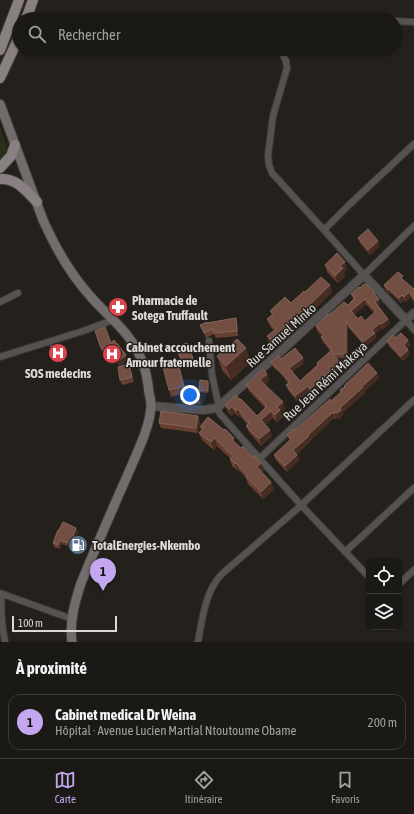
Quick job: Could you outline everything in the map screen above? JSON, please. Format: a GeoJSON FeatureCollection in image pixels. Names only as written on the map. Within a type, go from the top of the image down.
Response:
{"type":"FeatureCollection","features":[{"type":"Feature","properties":{"kind":"main road"},"geometry":{"type":"LineString","coordinates":[[14,12],[19,0]]}},
{"type":"Feature","properties":{"kind":"main road"},"geometry":{"type":"LineString","coordinates":[[29,12],[33,0]]}},
{"type":"Feature","properties":{"kind":"main road"},"geometry":{"type":"LineString","coordinates":[[0,50],[12,18]]}},
{"type":"Feature","properties":{"kind":"main road"},"geometry":{"type":"LineString","coordinates":[[0,78],[12,52]]}},
{"type":"Feature","properties":{"kind":"main road"},"geometry":{"type":"LineString","coordinates":[[0,104],[49,234],[71,270],[91,297],[134,344],[142,359],[148,380],[151,406],[145,433],[81,583],[76,598],[72,619],[72,642]]}},
{"type":"Feature","properties":{"kind":"main road"},"geometry":{"type":"LineString","coordinates":[[0,168],[11,156],[15,145]]}},
{"type":"Feature","properties":{"kind":"main road"},"geometry":{"type":"LineString","coordinates":[[0,179],[8,179],[17,182],[37,202]]}},
{"type":"Feature","properties":{"kind":"street"},"geometry":{"type":"LineString","coordinates":[[402,21],[414,22]]}},
{"type":"Feature","properties":{"kind":"street"},"geometry":{"type":"LineString","coordinates":[[284,56],[287,68],[273,116],[268,156],[272,173],[364,276],[410,317],[414,330]]}},
{"type":"Feature","properties":{"kind":"street"},"geometry":{"type":"LineString","coordinates":[[324,230],[414,144]]}},
{"type":"Feature","properties":{"kind":"street"},"geometry":{"type":"LineString","coordinates":[[364,276],[414,226]]}},
{"type":"Feature","properties":{"kind":"street","name":"Rue Samuel Minko"},"geometry":{"type":"LineString","coordinates":[[218,408],[364,276]]}},
{"type":"Feature","properties":{"kind":"street"},"geometry":{"type":"LineString","coordinates":[[0,302],[18,293]]}},
{"type":"Feature","properties":{"kind":"street","name":"Rue Jean Rémi Makaya"},"geometry":{"type":"LineString","coordinates":[[260,458],[410,317]]}},
{"type":"Feature","properties":{"kind":"street"},"geometry":{"type":"LineString","coordinates":[[0,357],[113,320]]}},
{"type":"Feature","properties":{"kind":"street"},"geometry":{"type":"LineString","coordinates":[[209,340],[212,375],[220,414],[301,505],[366,575]]}},
{"type":"Feature","properties":{"kind":"street"},"geometry":{"type":"LineString","coordinates":[[198,642],[203,614],[208,598],[214,584],[223,573],[301,505],[414,400]]}},
{"type":"Feature","properties":{"kind":"street"},"geometry":{"type":"LineString","coordinates":[[151,406],[203,410],[218,408]]}},
{"type":"Feature","properties":{"kind":"street"},"geometry":{"type":"LineString","coordinates":[[345,552],[414,488]]}},
{"type":"Feature","properties":{"kind":"street"},"geometry":{"type":"LineString","coordinates":[[402,581],[414,570]]}},
{"type":"Feature","properties":{"kind":"street"},"geometry":{"type":"LineString","coordinates":[[5,642],[1,615],[1,594],[72,619]]}},
{"type":"Feature","properties":{"kind":"green space"},"geometry":{"type":"Polygon","coordinates":[[[0,127],[7,148],[6,154],[0,164],[0,127]]]}},
{"type":"Feature","properties":{"kind":"building"},"geometry":{"type":"Polygon","coordinates":[[[368,229],[378,241],[368,250],[358,238],[368,229]]]}},
{"type":"Feature","properties":{"kind":"building"},"geometry":{"type":"Polygon","coordinates":[[[337,253],[345,262],[340,266],[343,268],[335,276],[325,265],[337,253]]]}},
{"type":"Feature","properties":{"kind":"building"},"geometry":{"type":"Polygon","coordinates":[[[398,272],[403,276],[401,278],[414,289],[414,299],[409,292],[404,297],[402,295],[399,298],[384,285],[398,272]]]}},
{"type":"Feature","properties":{"kind":"building"},"geometry":{"type":"Polygon","coordinates":[[[321,277],[330,285],[284,327],[286,329],[272,341],[267,336],[276,329],[267,319],[273,314],[270,311],[285,297],[291,303],[321,277]]]}},
{"type":"Feature","properties":{"kind":"building"},"geometry":{"type":"Polygon","coordinates":[[[364,284],[368,285],[379,299],[375,302],[388,319],[381,324],[380,323],[372,330],[375,333],[363,342],[346,322],[346,354],[332,354],[340,362],[324,377],[326,379],[320,384],[318,382],[310,389],[308,386],[295,396],[286,385],[290,382],[271,362],[278,356],[281,359],[295,348],[303,358],[289,368],[300,381],[332,350],[321,337],[324,335],[316,326],[328,314],[329,315],[344,302],[348,305],[355,298],[351,294],[359,287],[360,288],[364,284]],[[365,299],[351,311],[358,319],[361,316],[365,321],[376,311],[365,299]]]}},
{"type":"Feature","properties":{"kind":"building"},"geometry":{"type":"Polygon","coordinates":[[[236,318],[237,331],[214,333],[213,329],[204,333],[200,325],[207,322],[236,318]]]}},
{"type":"Feature","properties":{"kind":"building"},"geometry":{"type":"Polygon","coordinates":[[[105,327],[111,343],[114,340],[126,355],[118,361],[112,353],[107,356],[101,348],[95,331],[105,327]]]}},
{"type":"Feature","properties":{"kind":"building"},"geometry":{"type":"Polygon","coordinates":[[[401,333],[408,340],[404,345],[408,350],[401,356],[387,341],[393,335],[395,338],[401,333]]]}},
{"type":"Feature","properties":{"kind":"building"},"geometry":{"type":"Polygon","coordinates":[[[237,339],[246,348],[226,366],[217,356],[237,339]]]}},
{"type":"Feature","properties":{"kind":"building"},"geometry":{"type":"Polygon","coordinates":[[[187,343],[193,358],[182,362],[176,347],[187,343]]]}},
{"type":"Feature","properties":{"kind":"building"},"geometry":{"type":"Polygon","coordinates":[[[58,344],[61,350],[52,353],[50,346],[58,344]]]}},
{"type":"Feature","properties":{"kind":"building"},"geometry":{"type":"Polygon","coordinates":[[[368,363],[377,373],[340,408],[341,410],[334,414],[333,412],[293,450],[297,455],[285,466],[274,455],[291,439],[287,435],[294,429],[295,430],[330,399],[331,401],[341,392],[340,390],[345,387],[344,386],[368,363]]]}},
{"type":"Feature","properties":{"kind":"building"},"geometry":{"type":"Polygon","coordinates":[[[129,364],[132,377],[120,380],[118,367],[129,364]]]}},
{"type":"Feature","properties":{"kind":"building"},"geometry":{"type":"Polygon","coordinates":[[[178,364],[184,386],[169,390],[163,367],[178,364]]]}},
{"type":"Feature","properties":{"kind":"building"},"geometry":{"type":"Polygon","coordinates":[[[263,369],[267,374],[260,380],[283,402],[277,407],[280,410],[275,415],[271,411],[261,420],[270,430],[259,439],[246,426],[249,423],[238,409],[236,411],[232,407],[229,409],[225,405],[236,395],[257,416],[266,407],[266,405],[246,385],[263,369]]]}},
{"type":"Feature","properties":{"kind":"building"},"geometry":{"type":"Polygon","coordinates":[[[200,380],[208,381],[208,391],[199,390],[200,380]]]}},
{"type":"Feature","properties":{"kind":"building"},"geometry":{"type":"Polygon","coordinates":[[[199,392],[199,400],[181,399],[182,393],[199,392]]]}},
{"type":"Feature","properties":{"kind":"building"},"geometry":{"type":"Polygon","coordinates":[[[161,411],[198,416],[196,428],[159,423],[161,411]]]}},
{"type":"Feature","properties":{"kind":"building"},"geometry":{"type":"Polygon","coordinates":[[[208,417],[224,430],[225,429],[234,438],[232,440],[241,448],[243,446],[261,463],[257,467],[271,482],[261,492],[246,477],[247,475],[236,463],[235,464],[230,459],[233,456],[215,438],[211,442],[199,433],[204,427],[200,427],[208,417]]]}},
{"type":"Feature","properties":{"kind":"building"},"geometry":{"type":"Polygon","coordinates":[[[63,522],[76,528],[73,536],[83,540],[81,547],[60,540],[58,545],[53,543],[63,522]]]}},
{"type":"Feature","properties":{"kind":"place","name":"Pharmacie de Sotega Truffault"},"geometry":{"type":"Point","coordinates":[118,307]}},
{"type":"Feature","properties":{"kind":"place","name":"SOS medecins"},"geometry":{"type":"Point","coordinates":[58,353]}},
{"type":"Feature","properties":{"kind":"place","name":"Cabinet accouchement Amour fraternelle"},"geometry":{"type":"Point","coordinates":[112,354]}},
{"type":"Feature","properties":{"kind":"place","name":"TotalEnergies-Nkembo"},"geometry":{"type":"Point","coordinates":[78,545]}},
{"type":"Feature","properties":{"kind":"place","name":"Cabinet medical Dr Weina"},"geometry":{"type":"Point","coordinates":[103,591]}}]}
